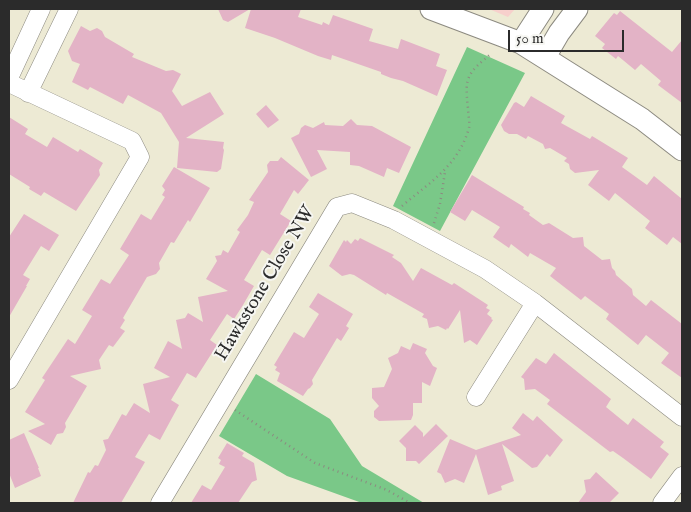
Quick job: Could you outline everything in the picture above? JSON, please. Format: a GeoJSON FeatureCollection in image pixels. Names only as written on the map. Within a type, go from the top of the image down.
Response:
{"type":"FeatureCollection","features":[{"type":"Feature","properties":{"kind":"street"},"geometry":{"type":"LineString","coordinates":[[9,78],[40,9]]}},
{"type":"Feature","properties":{"kind":"street"},"geometry":{"type":"LineString","coordinates":[[28,93],[68,9]]}},
{"type":"Feature","properties":{"kind":"street"},"geometry":{"type":"LineString","coordinates":[[431,9],[521,43],[642,119],[682,150]]}},
{"type":"Feature","properties":{"kind":"street"},"geometry":{"type":"LineString","coordinates":[[521,43],[543,9]]}},
{"type":"Feature","properties":{"kind":"street"},"geometry":{"type":"LineString","coordinates":[[545,57],[559,33],[577,9]]}},
{"type":"Feature","properties":{"kind":"street"},"geometry":{"type":"LineString","coordinates":[[9,83],[132,141],[140,157],[9,380]]}},
{"type":"Feature","properties":{"kind":"street","name":"Hawkstone Close NW"},"geometry":{"type":"LineString","coordinates":[[160,503],[337,207],[352,203],[394,220],[485,269],[534,303],[682,417]]}},
{"type":"Feature","properties":{"kind":"street"},"geometry":{"type":"LineString","coordinates":[[476,397],[534,303]]}},
{"type":"Feature","properties":{"kind":"street"},"geometry":{"type":"LineString","coordinates":[[662,503],[682,476]]}},
{"type":"Feature","properties":{"kind":"path"},"geometry":{"type":"LineString","coordinates":[[398,209],[445,171],[458,152],[470,126],[466,91],[468,77],[473,69],[492,53]]}},
{"type":"Feature","properties":{"kind":"path"},"geometry":{"type":"LineString","coordinates":[[434,225],[440,204],[445,171]]}},
{"type":"Feature","properties":{"kind":"path"},"geometry":{"type":"LineString","coordinates":[[229,407],[315,463],[387,490],[410,503]]}},
{"type":"Feature","properties":{"kind":"shaded area"},"geometry":{"type":"Polygon","coordinates":[[[489,9],[515,9],[508,17],[489,9]]]}},
{"type":"Feature","properties":{"kind":"green space"},"geometry":{"type":"Polygon","coordinates":[[[467,47],[525,73],[440,231],[393,206],[467,47]]]}},
{"type":"Feature","properties":{"kind":"green space"},"geometry":{"type":"Polygon","coordinates":[[[256,374],[330,419],[362,466],[424,503],[362,503],[287,476],[219,436],[256,374]]]}},
{"type":"Feature","properties":{"kind":"building"},"geometry":{"type":"Polygon","coordinates":[[[218,9],[250,9],[228,22],[223,20],[218,9]]]}},
{"type":"Feature","properties":{"kind":"building"},"geometry":{"type":"Polygon","coordinates":[[[251,9],[301,9],[298,17],[322,25],[323,22],[329,25],[333,15],[373,29],[369,41],[398,49],[401,39],[440,54],[436,66],[447,70],[437,96],[403,81],[381,74],[381,72],[332,55],[331,60],[318,56],[245,28],[251,9]]]}},
{"type":"Feature","properties":{"kind":"building"},"geometry":{"type":"Polygon","coordinates":[[[620,11],[672,52],[682,40],[682,103],[658,85],[661,81],[641,64],[635,70],[618,56],[616,59],[602,48],[605,44],[595,36],[614,13],[617,15],[620,11]]]}},
{"type":"Feature","properties":{"kind":"building"},"geometry":{"type":"Polygon","coordinates":[[[81,26],[90,31],[97,28],[102,31],[105,37],[134,54],[132,57],[166,71],[173,70],[181,74],[172,91],[182,106],[210,92],[224,114],[186,138],[224,142],[221,169],[217,172],[177,168],[179,142],[161,113],[128,95],[123,104],[90,87],[88,90],[72,82],[80,64],[72,61],[68,51],[81,26]]]}},
{"type":"Feature","properties":{"kind":"building"},"geometry":{"type":"Polygon","coordinates":[[[531,96],[565,116],[561,123],[590,139],[592,136],[628,158],[622,167],[647,185],[654,176],[682,199],[682,244],[673,237],[667,245],[645,228],[650,221],[615,193],[609,201],[588,185],[599,170],[575,173],[570,169],[569,164],[564,161],[567,158],[550,148],[545,149],[543,144],[528,136],[526,139],[517,134],[509,134],[504,131],[501,125],[514,103],[516,102],[524,107],[531,96]]]}},
{"type":"Feature","properties":{"kind":"building"},"geometry":{"type":"Polygon","coordinates":[[[266,105],[279,120],[268,128],[256,114],[266,105]]]}},
{"type":"Feature","properties":{"kind":"building"},"geometry":{"type":"Polygon","coordinates":[[[9,117],[28,129],[25,134],[47,147],[53,137],[78,152],[80,149],[103,163],[99,170],[100,175],[76,211],[44,192],[41,196],[9,174],[9,117]]]}},
{"type":"Feature","properties":{"kind":"building"},"geometry":{"type":"Polygon","coordinates":[[[351,119],[357,125],[372,126],[411,147],[399,173],[387,168],[384,177],[359,166],[350,165],[350,152],[317,150],[327,169],[311,177],[291,138],[299,134],[301,128],[305,125],[313,128],[324,122],[325,125],[343,126],[351,119]]]}},
{"type":"Feature","properties":{"kind":"building"},"geometry":{"type":"Polygon","coordinates":[[[281,157],[309,180],[298,194],[294,190],[280,214],[291,221],[270,255],[262,250],[244,280],[254,286],[243,305],[234,319],[227,314],[210,340],[217,345],[196,378],[187,373],[171,400],[179,405],[160,440],[149,434],[135,457],[145,462],[121,503],[73,503],[88,472],[90,473],[95,465],[98,466],[106,450],[103,440],[108,439],[122,414],[126,416],[134,403],[150,413],[143,384],[170,377],[154,368],[168,341],[182,349],[176,320],[185,318],[188,313],[203,322],[198,297],[228,291],[206,279],[217,261],[215,256],[221,255],[223,250],[228,253],[240,232],[237,230],[248,215],[254,202],[249,200],[268,172],[267,165],[270,161],[278,161],[281,157]]]}},
{"type":"Feature","properties":{"kind":"building"},"geometry":{"type":"Polygon","coordinates":[[[174,167],[210,188],[190,222],[188,220],[174,243],[171,242],[159,263],[160,269],[156,274],[147,277],[123,318],[125,320],[120,328],[125,331],[113,347],[109,345],[99,360],[101,369],[70,376],[87,386],[65,423],[66,427],[63,433],[57,434],[51,445],[28,431],[45,424],[25,412],[45,380],[42,378],[68,339],[75,344],[92,316],[82,310],[101,279],[110,284],[129,255],[120,249],[141,214],[151,220],[165,197],[162,195],[165,190],[162,186],[174,167]]]}},
{"type":"Feature","properties":{"kind":"building"},"geometry":{"type":"Polygon","coordinates":[[[472,175],[524,207],[523,209],[530,213],[529,215],[543,225],[549,223],[573,238],[583,237],[584,246],[602,260],[610,259],[616,275],[632,289],[633,295],[646,306],[651,300],[682,324],[682,378],[661,363],[669,353],[646,335],[638,345],[606,319],[609,314],[585,296],[581,300],[550,276],[556,268],[530,253],[528,257],[511,244],[509,248],[493,237],[500,227],[472,210],[465,221],[450,212],[472,175]]]}},
{"type":"Feature","properties":{"kind":"building"},"geometry":{"type":"Polygon","coordinates":[[[24,214],[59,235],[49,251],[41,246],[23,275],[30,279],[9,317],[9,237],[24,214]]]}},
{"type":"Feature","properties":{"kind":"building"},"geometry":{"type":"Polygon","coordinates":[[[360,238],[394,255],[392,257],[401,263],[413,281],[421,268],[452,285],[454,283],[488,305],[486,308],[490,310],[487,314],[493,320],[477,345],[470,340],[464,343],[460,310],[448,329],[446,330],[438,326],[429,328],[427,319],[422,317],[424,314],[387,293],[386,295],[354,275],[342,276],[329,266],[344,240],[351,244],[355,239],[358,241],[360,238]]]}},
{"type":"Feature","properties":{"kind":"building"},"geometry":{"type":"Polygon","coordinates":[[[318,293],[353,314],[346,326],[349,328],[341,341],[337,338],[312,380],[313,384],[303,396],[277,381],[280,373],[275,370],[277,367],[274,365],[294,332],[304,338],[319,314],[309,307],[318,293]]]}},
{"type":"Feature","properties":{"kind":"building"},"geometry":{"type":"Polygon","coordinates":[[[413,343],[427,349],[425,353],[433,366],[437,368],[430,386],[422,382],[422,403],[413,403],[411,420],[379,421],[374,417],[374,411],[379,406],[372,398],[372,388],[384,387],[392,369],[388,358],[398,353],[401,346],[410,350],[413,343]]]}},
{"type":"Feature","properties":{"kind":"building"},"geometry":{"type":"Polygon","coordinates":[[[554,353],[611,399],[606,407],[628,425],[633,418],[664,442],[660,447],[669,454],[651,479],[613,451],[610,452],[547,404],[550,400],[535,389],[525,390],[524,379],[521,377],[536,358],[546,364],[554,353]]]}},
{"type":"Feature","properties":{"kind":"building"},"geometry":{"type":"Polygon","coordinates":[[[523,413],[533,421],[537,416],[563,440],[550,457],[547,454],[537,467],[532,468],[502,444],[514,481],[501,486],[502,490],[488,495],[476,454],[464,483],[455,479],[445,483],[441,474],[437,472],[450,439],[476,450],[521,435],[512,428],[523,413]]]}},
{"type":"Feature","properties":{"kind":"building"},"geometry":{"type":"Polygon","coordinates":[[[436,424],[448,436],[419,464],[416,461],[406,461],[406,448],[399,441],[415,425],[423,433],[423,437],[436,424]]]}},
{"type":"Feature","properties":{"kind":"building"},"geometry":{"type":"Polygon","coordinates":[[[24,433],[41,476],[15,488],[9,473],[9,440],[24,433]]]}},
{"type":"Feature","properties":{"kind":"building"},"geometry":{"type":"Polygon","coordinates":[[[227,443],[244,453],[242,456],[254,463],[257,480],[252,482],[238,503],[191,503],[202,485],[211,490],[225,467],[219,464],[221,460],[218,458],[227,443]]]}},
{"type":"Feature","properties":{"kind":"building"},"geometry":{"type":"Polygon","coordinates":[[[596,472],[619,493],[609,503],[578,503],[586,492],[584,480],[590,479],[596,472]]]}}]}
